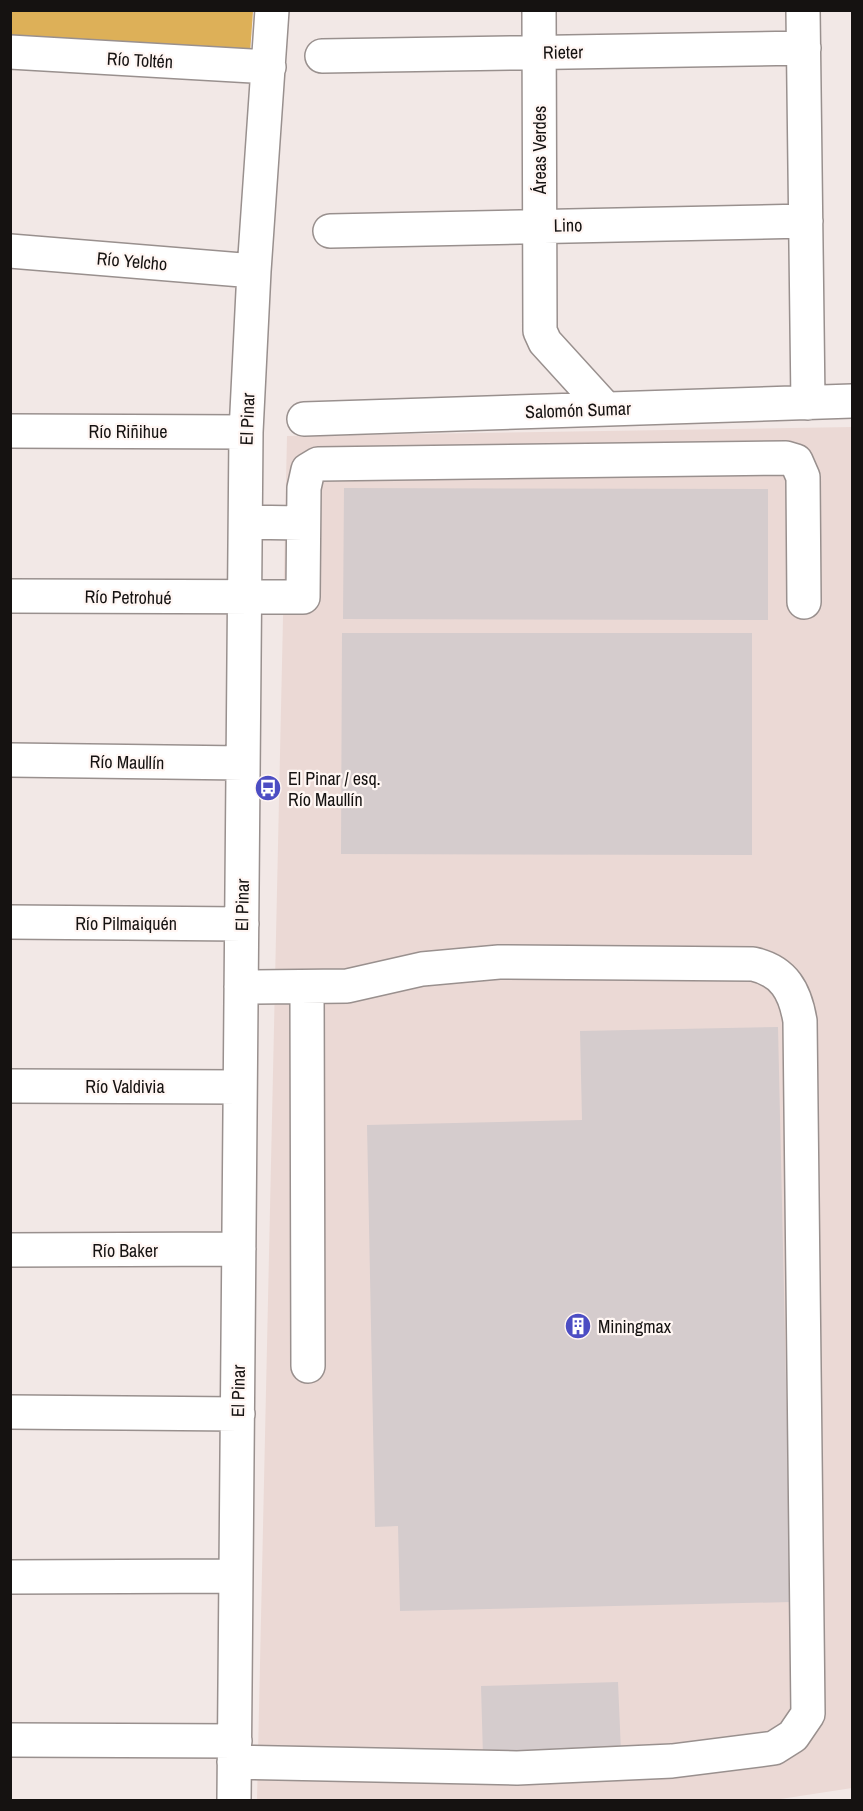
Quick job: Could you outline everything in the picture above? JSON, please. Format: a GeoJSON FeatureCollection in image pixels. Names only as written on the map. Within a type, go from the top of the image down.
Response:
{"type":"FeatureCollection","features":[{"type":"Feature","properties":{"kind":"street","name":"El Pinar"},"geometry":{"type":"LineString","coordinates":[[234,1800],[246,432],[254,271],[272,10]]}},
{"type":"Feature","properties":{"kind":"street","name":"Áreas Verdes"},"geometry":{"type":"LineString","coordinates":[[539,10],[539,226],[542,337],[606,409]]}},
{"type":"Feature","properties":{"kind":"street"},"geometry":{"type":"LineString","coordinates":[[803,10],[808,403]]}},
{"type":"Feature","properties":{"kind":"street","name":"Rieter"},"geometry":{"type":"LineString","coordinates":[[322,56],[804,48]]}},
{"type":"Feature","properties":{"kind":"street","name":"Río Toltén"},"geometry":{"type":"LineString","coordinates":[[10,52],[269,67]]}},
{"type":"Feature","properties":{"kind":"street","name":"Lino"},"geometry":{"type":"LineString","coordinates":[[330,231],[806,221]]}},
{"type":"Feature","properties":{"kind":"street","name":"Río Yelcho"},"geometry":{"type":"LineString","coordinates":[[10,251],[254,271]]}},
{"type":"Feature","properties":{"kind":"street","name":"Salomón Sumar"},"geometry":{"type":"LineString","coordinates":[[304,419],[852,401]]}},
{"type":"Feature","properties":{"kind":"street","name":"Río Riñihue"},"geometry":{"type":"LineString","coordinates":[[10,431],[246,432]]}},
{"type":"Feature","properties":{"kind":"street"},"geometry":{"type":"LineString","coordinates":[[246,522],[303,523],[308,470],[318,464],[786,458],[796,461],[803,477],[804,602]]}},
{"type":"Feature","properties":{"kind":"street","name":"Río Petrohué"},"geometry":{"type":"LineString","coordinates":[[10,596],[303,597],[303,523]]}},
{"type":"Feature","properties":{"kind":"street","name":"Río Maullín"},"geometry":{"type":"LineString","coordinates":[[10,760],[243,763]]}},
{"type":"Feature","properties":{"kind":"street","name":"Río Pilmaiquén"},"geometry":{"type":"LineString","coordinates":[[10,922],[242,924]]}},
{"type":"Feature","properties":{"kind":"street"},"geometry":{"type":"LineString","coordinates":[[10,1740],[517,1768],[672,1761],[774,1748],[793,1736],[808,1714],[800,1021],[795,996],[789,986],[773,970],[753,964],[499,962],[422,969],[347,986],[241,987]]}},
{"type":"Feature","properties":{"kind":"street"},"geometry":{"type":"LineString","coordinates":[[307,988],[308,1366]]}},
{"type":"Feature","properties":{"kind":"street","name":"Río Valdivia"},"geometry":{"type":"LineString","coordinates":[[10,1086],[240,1087]]}},
{"type":"Feature","properties":{"kind":"street","name":"Río Baker"},"geometry":{"type":"LineString","coordinates":[[10,1250],[239,1249]]}},
{"type":"Feature","properties":{"kind":"street"},"geometry":{"type":"LineString","coordinates":[[10,1412],[237,1414]]}},
{"type":"Feature","properties":{"kind":"street"},"geometry":{"type":"LineString","coordinates":[[10,1577],[236,1576]]}},
{"type":"Feature","properties":{"kind":"shaded area"},"geometry":{"type":"Polygon","coordinates":[[[10,11],[253,11],[250,53],[11,39],[10,11]]]}},
{"type":"Feature","properties":{"kind":"shaded area"},"geometry":{"type":"Polygon","coordinates":[[[852,427],[852,1788],[774,1800],[257,1800],[287,436],[852,427]]]}},
{"type":"Feature","properties":{"kind":"building"},"geometry":{"type":"Polygon","coordinates":[[[344,488],[768,489],[768,620],[343,619],[344,488]]]}},
{"type":"Feature","properties":{"kind":"building"},"geometry":{"type":"Polygon","coordinates":[[[342,633],[752,633],[752,855],[341,854],[342,633]]]}},
{"type":"Feature","properties":{"kind":"building","name":"Miningmax"},"geometry":{"type":"Polygon","coordinates":[[[778,1027],[791,1602],[400,1611],[398,1526],[375,1527],[367,1125],[582,1120],[580,1031],[778,1027]]]}},
{"type":"Feature","properties":{"kind":"building"},"geometry":{"type":"Polygon","coordinates":[[[618,1682],[621,1752],[483,1757],[481,1686],[618,1682]]]}},
{"type":"Feature","properties":{"kind":"place","name":"El Pinar / esq. Río Maullín"},"geometry":{"type":"Point","coordinates":[268,788]}},
{"type":"Feature","properties":{"kind":"place","name":"Miningmax"},"geometry":{"type":"Point","coordinates":[578,1326]}}]}
